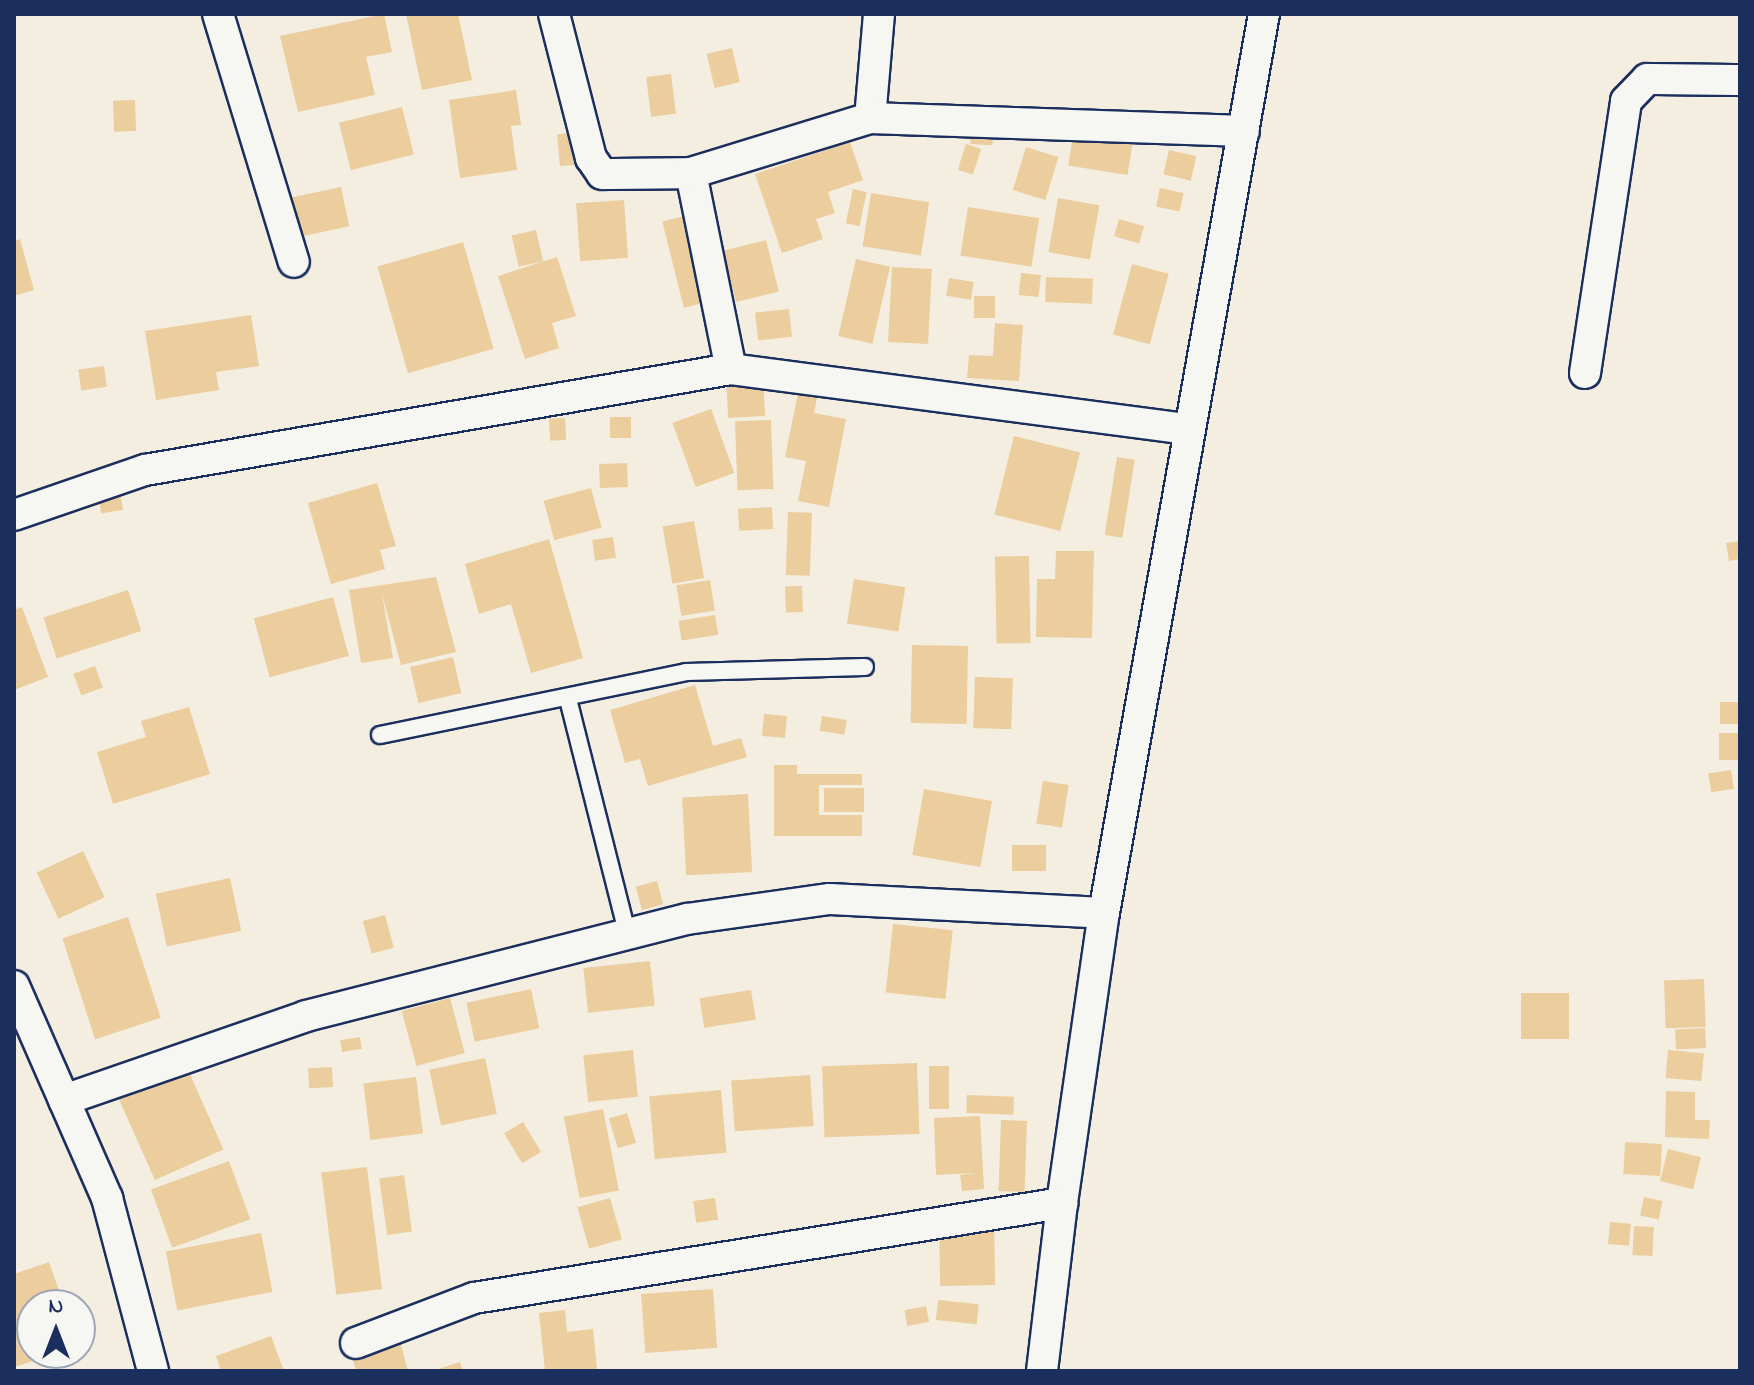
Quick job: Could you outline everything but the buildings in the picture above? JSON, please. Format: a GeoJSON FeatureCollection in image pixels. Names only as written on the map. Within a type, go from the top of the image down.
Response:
{"type":"FeatureCollection","features":[{"type":"Feature","properties":{"kind":"street"},"geometry":{"type":"LineString","coordinates":[[218,14],[294,262]]}},
{"type":"Feature","properties":{"kind":"street"},"geometry":{"type":"LineString","coordinates":[[554,14],[591,158],[602,174],[691,173],[870,118],[1244,131]]}},
{"type":"Feature","properties":{"kind":"street"},"geometry":{"type":"LineString","coordinates":[[870,118],[879,14]]}},
{"type":"Feature","properties":{"kind":"street"},"geometry":{"type":"LineString","coordinates":[[1042,1371],[1062,1203],[1104,913],[1187,429],[1264,14]]}},
{"type":"Feature","properties":{"kind":"street"},"geometry":{"type":"LineString","coordinates":[[1585,373],[1626,101],[1647,79],[1740,80]]}},
{"type":"Feature","properties":{"kind":"street"},"geometry":{"type":"LineString","coordinates":[[691,173],[731,369]]}},
{"type":"Feature","properties":{"kind":"street"},"geometry":{"type":"LineString","coordinates":[[14,515],[145,470],[731,369],[1187,429]]}},
{"type":"Feature","properties":{"kind":"street"},"geometry":{"type":"LineString","coordinates":[[64,1100],[306,1016],[627,933],[830,899],[1104,913]]}},
{"type":"Feature","properties":{"kind":"street"},"geometry":{"type":"LineString","coordinates":[[14,986],[107,1198],[153,1371]]}},
{"type":"Feature","properties":{"kind":"street"},"geometry":{"type":"LineString","coordinates":[[356,1343],[474,1298],[1062,1203]]}},
{"type":"Feature","properties":{"kind":"lane"},"geometry":{"type":"LineString","coordinates":[[380,735],[722,667],[865,667]]}},
{"type":"Feature","properties":{"kind":"lane"},"geometry":{"type":"LineString","coordinates":[[568,699],[627,933]]}}]}
